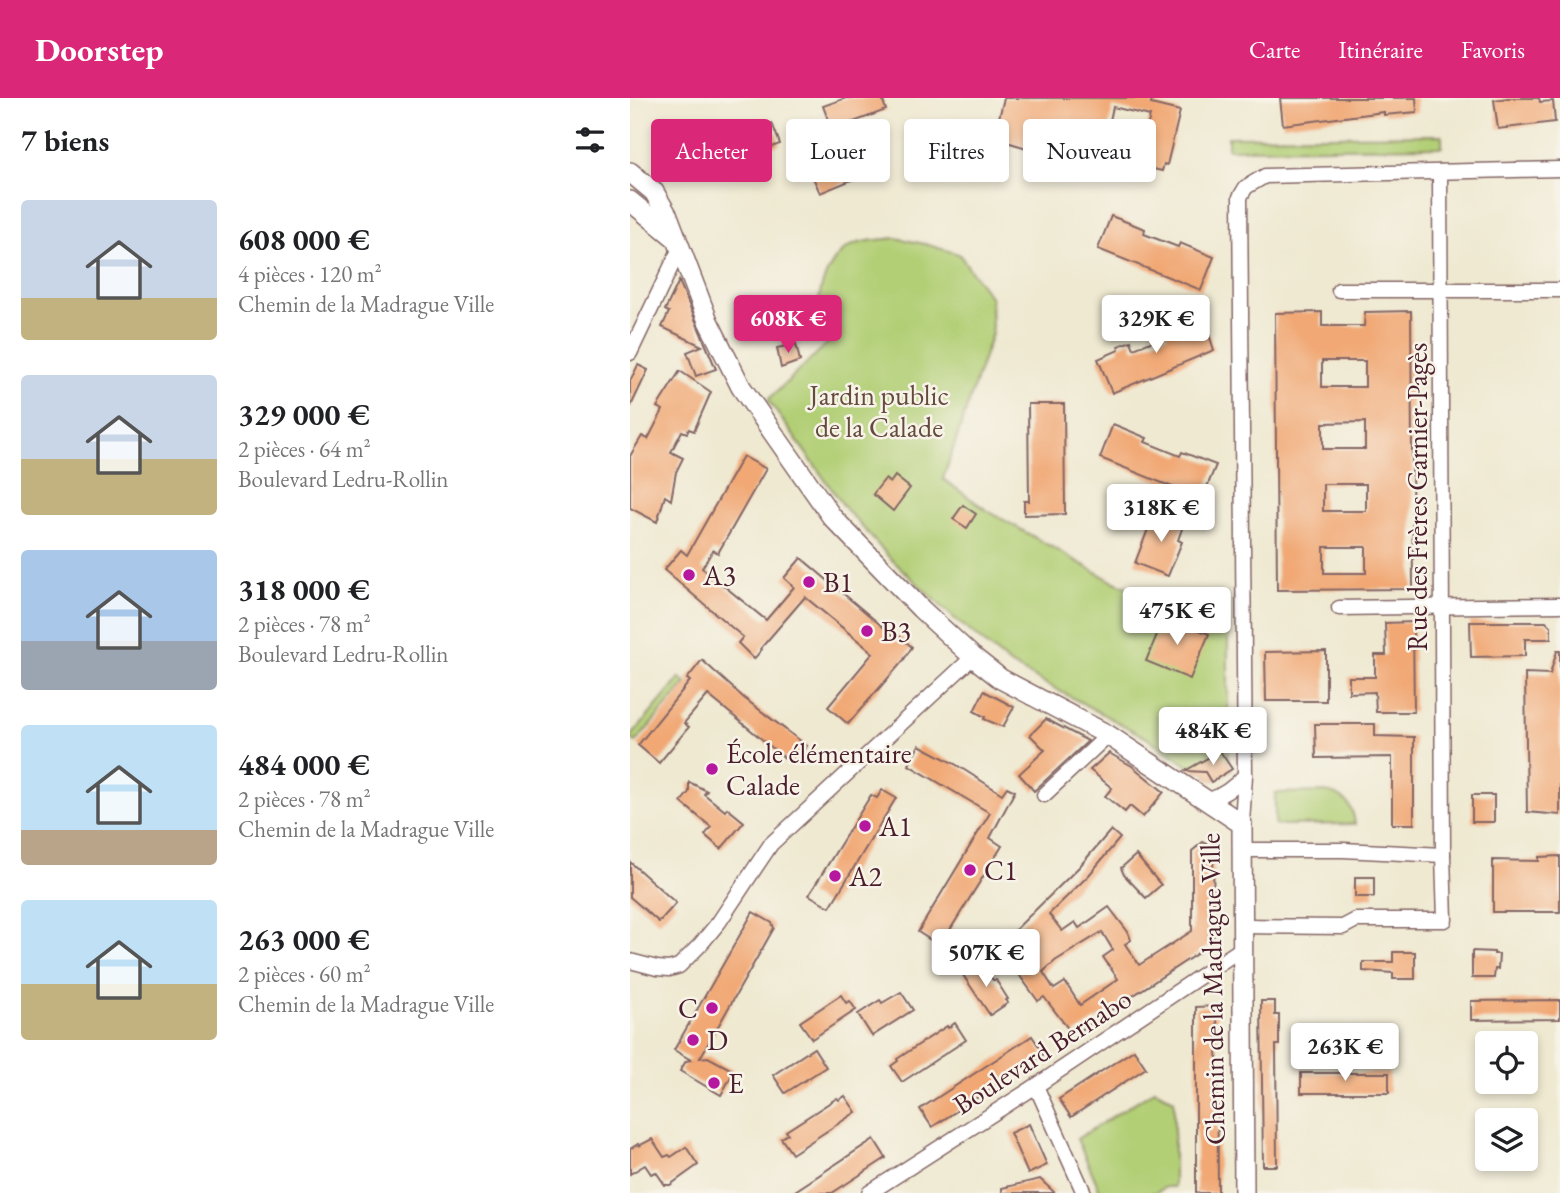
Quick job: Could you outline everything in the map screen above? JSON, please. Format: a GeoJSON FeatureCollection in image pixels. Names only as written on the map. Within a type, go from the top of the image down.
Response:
{"type":"FeatureCollection","features":[{"type":"Feature","properties":{"kind":"street"},"geometry":{"type":"LineString","coordinates":[[1242,824],[1245,775],[1240,197],[1246,187],[1265,176],[1560,169]]}},
{"type":"Feature","properties":{"kind":"street","name":"Chemin de la Madrague Ville"},"geometry":{"type":"LineString","coordinates":[[630,172],[654,192],[668,216],[715,337],[741,387],[832,517],[921,609],[972,657],[1001,679],[1108,735],[1242,824],[1244,1193]]}},
{"type":"Feature","properties":{"kind":"street","name":"Rue des Frères Garnier-Pagès"},"geometry":{"type":"LineString","coordinates":[[1242,926],[1343,927],[1356,920],[1445,920],[1440,172]]}},
{"type":"Feature","properties":{"kind":"street","name":"Chemin de la Madrague Ville"},"geometry":{"type":"LineString","coordinates":[[630,201],[677,242]]}},
{"type":"Feature","properties":{"kind":"street"},"geometry":{"type":"LineString","coordinates":[[630,353],[677,242]]}},
{"type":"Feature","properties":{"kind":"street"},"geometry":{"type":"LineString","coordinates":[[1339,290],[1560,290]]}},
{"type":"Feature","properties":{"kind":"street"},"geometry":{"type":"LineString","coordinates":[[1339,608],[1560,605]]}},
{"type":"Feature","properties":{"kind":"street"},"geometry":{"type":"LineString","coordinates":[[630,961],[657,968],[679,966],[719,922],[771,844],[972,657]]}},
{"type":"Feature","properties":{"kind":"street"},"geometry":{"type":"LineString","coordinates":[[1044,795],[1108,735]]}},
{"type":"Feature","properties":{"kind":"street","name":"Chemin de la Madrague Ville"},"geometry":{"type":"LineString","coordinates":[[1207,801],[1220,796],[1245,775]]}},
{"type":"Feature","properties":{"kind":"street"},"geometry":{"type":"LineString","coordinates":[[1242,850],[1343,850],[1443,855]]}},
{"type":"Feature","properties":{"kind":"street","name":"Boulevard Bernabo"},"geometry":{"type":"LineString","coordinates":[[869,1193],[1036,1086],[1241,949]]}},
{"type":"Feature","properties":{"kind":"street"},"geometry":{"type":"LineString","coordinates":[[1036,1086],[1084,1193]]}},
{"type":"Feature","properties":{"kind":"green space"},"geometry":{"type":"Polygon","coordinates":[[[1442,135],[1442,147],[1228,149],[1228,137],[1442,135]]]}},
{"type":"Feature","properties":{"kind":"green space","name":"Jardin public de la Calade"},"geometry":{"type":"Polygon","coordinates":[[[896,238],[959,254],[991,298],[992,333],[943,479],[988,511],[1112,581],[1214,623],[1228,624],[1228,763],[1232,769],[1214,780],[1209,779],[1205,772],[1197,772],[1149,739],[1011,665],[954,618],[889,557],[846,509],[768,400],[832,339],[821,318],[819,301],[823,282],[832,263],[845,249],[858,243],[896,238]]]}},
{"type":"Feature","properties":{"kind":"green space"},"geometry":{"type":"Polygon","coordinates":[[[680,678],[686,683],[636,742],[630,738],[680,678]]]}},
{"type":"Feature","properties":{"kind":"green space"},"geometry":{"type":"Polygon","coordinates":[[[1324,792],[1337,795],[1350,806],[1355,824],[1275,825],[1275,793],[1324,792]]]}},
{"type":"Feature","properties":{"kind":"green space"},"geometry":{"type":"Polygon","coordinates":[[[1155,1090],[1174,1100],[1174,1187],[1166,1187],[1154,1193],[1101,1193],[1077,1139],[1155,1090]]]}},
{"type":"Feature","properties":{"kind":"building"},"geometry":{"type":"Polygon","coordinates":[[[846,98],[882,98],[886,110],[862,119],[828,119],[823,106],[846,98]]]}},
{"type":"Feature","properties":{"kind":"building"},"geometry":{"type":"Polygon","coordinates":[[[1004,98],[1152,98],[1151,104],[1180,111],[1167,165],[1164,164],[1162,171],[1156,170],[1156,119],[1149,119],[1150,116],[1113,107],[1110,119],[1023,119],[1023,147],[1009,143],[1009,119],[999,119],[1004,98]]]}},
{"type":"Feature","properties":{"kind":"building"},"geometry":{"type":"Polygon","coordinates":[[[1280,98],[1416,98],[1417,112],[1384,115],[1384,112],[1283,125],[1280,98]]]}},
{"type":"Feature","properties":{"kind":"building"},"geometry":{"type":"Polygon","coordinates":[[[1508,98],[1553,101],[1555,122],[1498,129],[1494,100],[1508,98]]]}},
{"type":"Feature","properties":{"kind":"building"},"geometry":{"type":"Polygon","coordinates":[[[772,123],[780,144],[772,147],[772,123]]]}},
{"type":"Feature","properties":{"kind":"building"},"geometry":{"type":"Polygon","coordinates":[[[815,182],[847,182],[820,193],[815,182]]]}},
{"type":"Feature","properties":{"kind":"building"},"geometry":{"type":"Polygon","coordinates":[[[1111,216],[1145,229],[1144,234],[1178,247],[1180,243],[1214,257],[1201,290],[1098,249],[1111,216]]]}},
{"type":"Feature","properties":{"kind":"building"},"geometry":{"type":"Polygon","coordinates":[[[679,281],[716,369],[696,376],[687,352],[702,346],[662,327],[669,312],[665,310],[679,281]]]}},
{"type":"Feature","properties":{"kind":"building"},"geometry":{"type":"Polygon","coordinates":[[[1411,311],[1413,589],[1277,590],[1275,313],[1322,312],[1322,326],[1364,326],[1365,312],[1411,311]],[[1322,361],[1322,387],[1365,387],[1365,361],[1322,361]],[[1365,422],[1323,423],[1323,449],[1365,449],[1365,422]],[[1323,484],[1323,511],[1366,511],[1366,484],[1323,484]],[[1324,547],[1324,573],[1366,573],[1366,547],[1324,547]]]}},
{"type":"Feature","properties":{"kind":"building"},"geometry":{"type":"Polygon","coordinates":[[[1203,316],[1214,350],[1112,393],[1098,359],[1119,350],[1118,346],[1131,341],[1134,349],[1168,335],[1165,327],[1178,321],[1180,326],[1203,316]]]}},
{"type":"Feature","properties":{"kind":"building"},"geometry":{"type":"Polygon","coordinates":[[[796,344],[800,361],[781,368],[777,348],[796,344]]]}},
{"type":"Feature","properties":{"kind":"building"},"geometry":{"type":"Polygon","coordinates":[[[638,365],[648,370],[630,408],[630,381],[638,365]]]}},
{"type":"Feature","properties":{"kind":"building"},"geometry":{"type":"Polygon","coordinates":[[[680,371],[711,392],[694,431],[682,431],[671,452],[683,458],[676,472],[671,500],[665,496],[657,522],[630,508],[630,456],[642,436],[648,439],[663,410],[657,407],[680,371]]]}},
{"type":"Feature","properties":{"kind":"building"},"geometry":{"type":"Polygon","coordinates":[[[1028,404],[1064,404],[1065,514],[1024,515],[1024,501],[1029,501],[1028,404]]]}},
{"type":"Feature","properties":{"kind":"building"},"geometry":{"type":"Polygon","coordinates":[[[1113,424],[1147,438],[1145,442],[1180,456],[1182,452],[1216,465],[1202,499],[1100,458],[1113,424]]]}},
{"type":"Feature","properties":{"kind":"building"},"geometry":{"type":"Polygon","coordinates":[[[743,456],[766,469],[718,553],[713,550],[702,568],[766,620],[794,587],[784,578],[801,558],[896,638],[899,636],[912,647],[848,724],[828,707],[873,653],[805,597],[754,659],[738,643],[743,637],[664,570],[681,550],[687,555],[743,456]]]}},
{"type":"Feature","properties":{"kind":"building"},"geometry":{"type":"Polygon","coordinates":[[[895,476],[910,488],[893,511],[873,494],[885,479],[890,483],[895,476]]]}},
{"type":"Feature","properties":{"kind":"building"},"geometry":{"type":"Polygon","coordinates":[[[963,505],[976,514],[967,528],[953,519],[963,505]]]}},
{"type":"Feature","properties":{"kind":"building"},"geometry":{"type":"Polygon","coordinates":[[[1155,511],[1184,523],[1178,540],[1182,542],[1168,576],[1135,563],[1155,511]]]}},
{"type":"Feature","properties":{"kind":"building"},"geometry":{"type":"Polygon","coordinates":[[[1165,615],[1209,634],[1190,679],[1146,661],[1165,615]]]}},
{"type":"Feature","properties":{"kind":"building"},"geometry":{"type":"Polygon","coordinates":[[[1413,622],[1414,712],[1376,712],[1375,692],[1349,693],[1349,677],[1375,677],[1375,655],[1386,655],[1385,623],[1413,622]]]}},
{"type":"Feature","properties":{"kind":"building"},"geometry":{"type":"Polygon","coordinates":[[[1470,622],[1546,622],[1551,627],[1551,639],[1525,639],[1525,656],[1471,657],[1470,622]]]}},
{"type":"Feature","properties":{"kind":"building"},"geometry":{"type":"Polygon","coordinates":[[[1326,651],[1326,701],[1266,701],[1265,652],[1326,651]]]}},
{"type":"Feature","properties":{"kind":"building"},"geometry":{"type":"Polygon","coordinates":[[[1557,651],[1560,651],[1560,815],[1527,812],[1525,673],[1550,674],[1557,651]]]}},
{"type":"Feature","properties":{"kind":"building"},"geometry":{"type":"Polygon","coordinates":[[[702,660],[744,698],[807,746],[792,764],[708,695],[684,723],[689,727],[659,763],[638,745],[690,681],[687,679],[702,660]]]}},
{"type":"Feature","properties":{"kind":"building"},"geometry":{"type":"Polygon","coordinates":[[[984,691],[1014,707],[1003,727],[984,719],[985,717],[974,711],[984,691]]]}},
{"type":"Feature","properties":{"kind":"building"},"geometry":{"type":"Polygon","coordinates":[[[1046,719],[1088,741],[1034,791],[1019,774],[1045,750],[1030,735],[1046,719]]]}},
{"type":"Feature","properties":{"kind":"building"},"geometry":{"type":"Polygon","coordinates":[[[1315,724],[1375,724],[1375,736],[1414,737],[1414,824],[1392,824],[1392,757],[1316,758],[1315,724]]]}},
{"type":"Feature","properties":{"kind":"building"},"geometry":{"type":"Polygon","coordinates":[[[919,745],[1002,794],[1007,787],[1015,791],[990,838],[1002,846],[940,946],[918,932],[990,813],[909,765],[919,745]]]}},
{"type":"Feature","properties":{"kind":"building"},"geometry":{"type":"Polygon","coordinates":[[[1220,751],[1232,769],[1211,782],[1205,772],[1185,771],[1220,751]]]}},
{"type":"Feature","properties":{"kind":"building"},"geometry":{"type":"Polygon","coordinates":[[[1109,753],[1132,766],[1164,792],[1143,817],[1130,806],[1125,812],[1105,796],[1112,788],[1090,770],[1109,753]]]}},
{"type":"Feature","properties":{"kind":"building"},"geometry":{"type":"Polygon","coordinates":[[[689,782],[707,791],[704,794],[744,822],[721,849],[705,835],[711,827],[681,802],[689,792],[689,782]]]}},
{"type":"Feature","properties":{"kind":"building"},"geometry":{"type":"Polygon","coordinates":[[[882,790],[896,798],[830,907],[809,895],[871,795],[877,798],[882,790]]]}},
{"type":"Feature","properties":{"kind":"building"},"geometry":{"type":"Polygon","coordinates":[[[1472,795],[1494,795],[1494,822],[1472,822],[1472,795]]]}},
{"type":"Feature","properties":{"kind":"building"},"geometry":{"type":"Polygon","coordinates":[[[1111,830],[1120,838],[1089,875],[1049,914],[1062,931],[1075,922],[1079,928],[1109,907],[1128,932],[1131,940],[1125,944],[1139,965],[1192,931],[1192,851],[1203,842],[1213,847],[1214,935],[1210,945],[1073,1035],[1044,997],[1038,1001],[1020,976],[1017,968],[1032,958],[1010,935],[1079,867],[1111,830]],[[1102,932],[1055,961],[1043,972],[1054,989],[1065,982],[1080,1005],[1118,979],[1103,957],[1113,950],[1102,932]]]}},
{"type":"Feature","properties":{"kind":"building"},"geometry":{"type":"Polygon","coordinates":[[[1136,855],[1161,885],[1146,898],[1124,875],[1121,868],[1136,855]]]}},
{"type":"Feature","properties":{"kind":"building"},"geometry":{"type":"Polygon","coordinates":[[[1560,856],[1560,912],[1493,912],[1493,860],[1539,861],[1539,857],[1560,856]]]}},
{"type":"Feature","properties":{"kind":"building"},"geometry":{"type":"Polygon","coordinates":[[[630,862],[676,903],[659,922],[630,897],[630,862]]]}},
{"type":"Feature","properties":{"kind":"building"},"geometry":{"type":"Polygon","coordinates":[[[1355,877],[1374,877],[1374,897],[1355,897],[1355,877]]]}},
{"type":"Feature","properties":{"kind":"building"},"geometry":{"type":"Polygon","coordinates":[[[753,912],[772,923],[774,928],[700,1058],[708,1057],[734,1071],[721,1095],[680,1071],[686,1061],[691,1060],[674,1050],[753,912]]]}},
{"type":"Feature","properties":{"kind":"building"},"geometry":{"type":"Polygon","coordinates":[[[1472,951],[1499,954],[1494,978],[1472,978],[1472,951]]]}},
{"type":"Feature","properties":{"kind":"building"},"geometry":{"type":"Polygon","coordinates":[[[1393,952],[1415,952],[1415,979],[1393,979],[1393,973],[1363,971],[1363,962],[1393,962],[1393,952]]]}},
{"type":"Feature","properties":{"kind":"building"},"geometry":{"type":"Polygon","coordinates":[[[981,963],[1008,999],[1008,1003],[990,1015],[963,975],[981,963]]]}},
{"type":"Feature","properties":{"kind":"building"},"geometry":{"type":"Polygon","coordinates":[[[901,992],[913,1010],[872,1036],[858,1014],[880,1000],[882,1003],[901,992]]]}},
{"type":"Feature","properties":{"kind":"building"},"geometry":{"type":"Polygon","coordinates":[[[841,995],[846,1003],[850,1001],[856,1010],[812,1039],[800,1022],[841,995]]]}},
{"type":"Feature","properties":{"kind":"building"},"geometry":{"type":"Polygon","coordinates":[[[1560,1000],[1560,1019],[1471,1020],[1471,1001],[1560,1000]]]}},
{"type":"Feature","properties":{"kind":"building"},"geometry":{"type":"Polygon","coordinates":[[[1261,1001],[1275,1001],[1275,1015],[1279,1015],[1279,1045],[1276,1045],[1277,1166],[1263,1166],[1261,1001]]]}},
{"type":"Feature","properties":{"kind":"building"},"geometry":{"type":"Polygon","coordinates":[[[1217,1006],[1218,1193],[1196,1193],[1196,1007],[1217,1006]]]}},
{"type":"Feature","properties":{"kind":"building"},"geometry":{"type":"Polygon","coordinates":[[[955,1023],[966,1040],[902,1082],[891,1066],[897,1059],[955,1023]]]}},
{"type":"Feature","properties":{"kind":"building"},"geometry":{"type":"Polygon","coordinates":[[[1032,1036],[1044,1054],[932,1127],[920,1109],[1032,1036]]]}},
{"type":"Feature","properties":{"kind":"building"},"geometry":{"type":"Polygon","coordinates":[[[814,1048],[826,1067],[785,1093],[773,1075],[814,1048]]]}},
{"type":"Feature","properties":{"kind":"building"},"geometry":{"type":"Polygon","coordinates":[[[1134,1050],[1146,1068],[1071,1117],[1059,1099],[1134,1050]]]}},
{"type":"Feature","properties":{"kind":"building"},"geometry":{"type":"Polygon","coordinates":[[[1301,1073],[1389,1073],[1389,1093],[1301,1093],[1301,1073]]]}},
{"type":"Feature","properties":{"kind":"building"},"geometry":{"type":"Polygon","coordinates":[[[845,1096],[856,1112],[792,1154],[781,1138],[788,1134],[786,1131],[837,1098],[839,1100],[845,1096]]]}},
{"type":"Feature","properties":{"kind":"building"},"geometry":{"type":"Polygon","coordinates":[[[1029,1124],[1047,1165],[1028,1174],[1010,1133],[1029,1124]]]}},
{"type":"Feature","properties":{"kind":"building"},"geometry":{"type":"Polygon","coordinates":[[[652,1139],[664,1157],[671,1157],[686,1147],[698,1165],[670,1185],[665,1185],[656,1172],[651,1174],[645,1165],[630,1174],[630,1149],[652,1139]]]}},
{"type":"Feature","properties":{"kind":"building"},"geometry":{"type":"Polygon","coordinates":[[[874,1139],[886,1158],[832,1193],[792,1193],[874,1139]]]}},
{"type":"Feature","properties":{"kind":"building"},"geometry":{"type":"Polygon","coordinates":[[[1040,1179],[1055,1193],[1002,1193],[1002,1188],[1040,1179]]]}},
{"type":"Feature","properties":{"kind":"place","name":"A3"},"geometry":{"type":"Point","coordinates":[689,575]}},
{"type":"Feature","properties":{"kind":"place","name":"B1"},"geometry":{"type":"Point","coordinates":[809,582]}},
{"type":"Feature","properties":{"kind":"place","name":"B3"},"geometry":{"type":"Point","coordinates":[867,631]}},
{"type":"Feature","properties":{"kind":"place","name":"École élémentaire Calade"},"geometry":{"type":"Point","coordinates":[712,769]}},
{"type":"Feature","properties":{"kind":"place","name":"A1"},"geometry":{"type":"Point","coordinates":[865,826]}},
{"type":"Feature","properties":{"kind":"place","name":"C1"},"geometry":{"type":"Point","coordinates":[970,870]}},
{"type":"Feature","properties":{"kind":"place","name":"A2"},"geometry":{"type":"Point","coordinates":[835,876]}},
{"type":"Feature","properties":{"kind":"place","name":"C"},"geometry":{"type":"Point","coordinates":[712,1008]}},
{"type":"Feature","properties":{"kind":"place","name":"D"},"geometry":{"type":"Point","coordinates":[693,1040]}},
{"type":"Feature","properties":{"kind":"place","name":"E"},"geometry":{"type":"Point","coordinates":[714,1083]}}]}
